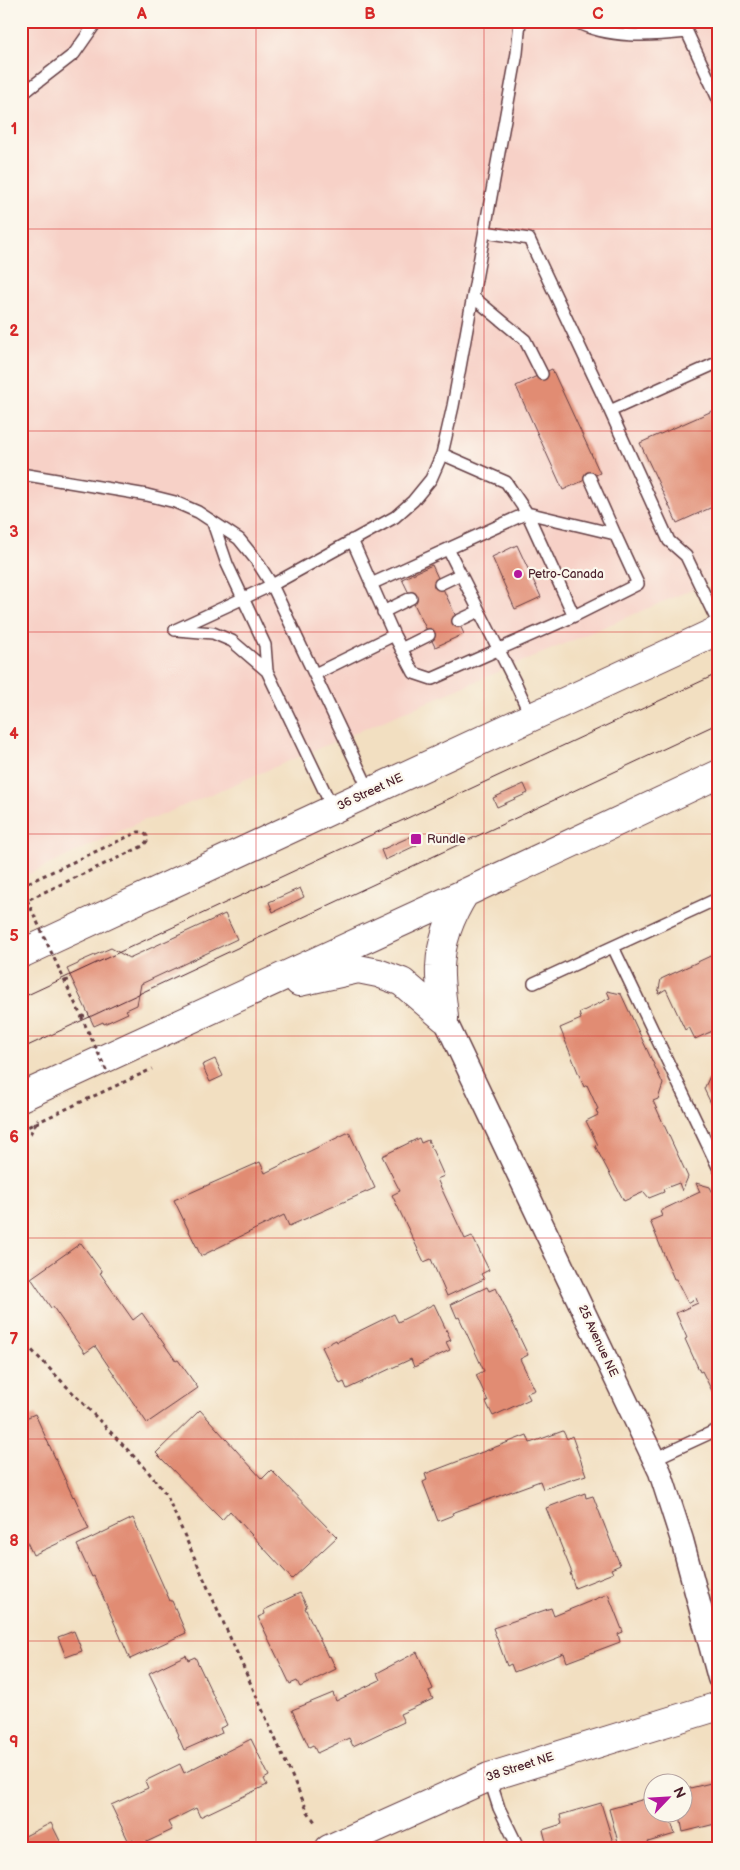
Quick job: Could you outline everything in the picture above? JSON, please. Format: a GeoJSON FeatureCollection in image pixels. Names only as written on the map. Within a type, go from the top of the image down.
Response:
{"type":"FeatureCollection","features":[{"type":"Feature","properties":{"kind":"main road","name":"36 Street NE"},"geometry":{"type":"LineString","coordinates":[[21,954],[719,630]]}},
{"type":"Feature","properties":{"kind":"main road"},"geometry":{"type":"LineString","coordinates":[[21,1097],[719,774]]}},
{"type":"Feature","properties":{"kind":"main road"},"geometry":{"type":"LineString","coordinates":[[444,1018],[440,967],[445,937],[454,909],[465,893]]}},
{"type":"Feature","properties":{"kind":"main road"},"geometry":{"type":"LineString","coordinates":[[249,993],[358,969],[378,973],[402,982],[444,1018]]}},
{"type":"Feature","properties":{"kind":"main road","name":"38 Street NE"},"geometry":{"type":"LineString","coordinates":[[329,1849],[488,1776],[719,1706]]}},
{"type":"Feature","properties":{"kind":"street","name":"25 Avenue NE"},"geometry":{"type":"LineString","coordinates":[[444,1018],[660,1472],[682,1540],[719,1678]]}},
{"type":"Feature","properties":{"kind":"lane"},"geometry":{"type":"LineString","coordinates":[[21,95],[74,54],[97,21]]}},
{"type":"Feature","properties":{"kind":"lane"},"geometry":{"type":"LineString","coordinates":[[267,671],[232,641],[213,633],[175,630],[244,599],[307,567],[395,516],[413,501],[432,479],[442,454],[452,415],[517,53],[520,21]]}},
{"type":"Feature","properties":{"kind":"lane"},"geometry":{"type":"LineString","coordinates":[[575,21],[606,32],[656,35],[686,27],[719,101]]}},
{"type":"Feature","properties":{"kind":"lane"},"geometry":{"type":"LineString","coordinates":[[485,232],[529,239],[669,541],[686,556],[719,625]]}},
{"type":"Feature","properties":{"kind":"lane"},"geometry":{"type":"LineString","coordinates":[[473,297],[526,340],[542,374]]}},
{"type":"Feature","properties":{"kind":"lane"},"geometry":{"type":"LineString","coordinates":[[610,412],[719,362]]}},
{"type":"Feature","properties":{"kind":"lane"},"geometry":{"type":"LineString","coordinates":[[442,454],[506,482],[527,513],[574,616]]}},
{"type":"Feature","properties":{"kind":"lane"},"geometry":{"type":"LineString","coordinates":[[21,474],[147,495],[175,502],[198,512],[239,539],[256,560],[272,585],[370,792]]}},
{"type":"Feature","properties":{"kind":"lane"},"geometry":{"type":"LineString","coordinates":[[352,540],[383,612],[414,673],[432,679],[574,616],[638,584],[590,478]]}},
{"type":"Feature","properties":{"kind":"lane"},"geometry":{"type":"LineString","coordinates":[[371,584],[527,513],[615,534]]}},
{"type":"Feature","properties":{"kind":"lane"},"geometry":{"type":"LineString","coordinates":[[213,523],[227,564],[265,645],[267,671],[333,809]]}},
{"type":"Feature","properties":{"kind":"lane"},"geometry":{"type":"LineString","coordinates":[[448,549],[531,717]]}},
{"type":"Feature","properties":{"kind":"lane"},"geometry":{"type":"LineString","coordinates":[[440,584],[461,574]]}},
{"type":"Feature","properties":{"kind":"lane"},"geometry":{"type":"LineString","coordinates":[[383,612],[411,598]]}},
{"type":"Feature","properties":{"kind":"lane"},"geometry":{"type":"LineString","coordinates":[[458,621],[479,611]]}},
{"type":"Feature","properties":{"kind":"lane"},"geometry":{"type":"LineString","coordinates":[[315,674],[394,635]]}},
{"type":"Feature","properties":{"kind":"lane"},"geometry":{"type":"LineString","coordinates":[[401,650],[429,635]]}},
{"type":"Feature","properties":{"kind":"lane"},"geometry":{"type":"LineString","coordinates":[[534,983],[719,898]]}},
{"type":"Feature","properties":{"kind":"lane"},"geometry":{"type":"LineString","coordinates":[[613,947],[719,1169]]}},
{"type":"Feature","properties":{"kind":"lane"},"geometry":{"type":"LineString","coordinates":[[654,1459],[719,1429]]}},
{"type":"Feature","properties":{"kind":"lane"},"geometry":{"type":"LineString","coordinates":[[488,1776],[499,1808],[519,1849]]}},
{"type":"Feature","properties":{"kind":"path"},"geometry":{"type":"LineString","coordinates":[[21,886],[138,832],[143,832],[147,836],[147,841],[143,846],[21,903]]}},
{"type":"Feature","properties":{"kind":"path"},"geometry":{"type":"LineString","coordinates":[[27,900],[108,1074]]}},
{"type":"Feature","properties":{"kind":"path"},"geometry":{"type":"LineString","coordinates":[[65,981],[72,978]]}},
{"type":"Feature","properties":{"kind":"path"},"geometry":{"type":"LineString","coordinates":[[82,1017],[88,1014]]}},
{"type":"Feature","properties":{"kind":"path"},"geometry":{"type":"LineString","coordinates":[[21,1130],[152,1069]]}},
{"type":"Feature","properties":{"kind":"path"},"geometry":{"type":"LineString","coordinates":[[21,1339],[146,1470],[166,1494],[308,1812],[315,1822]]}},
{"type":"Feature","properties":{"kind":"shaded area"},"geometry":{"type":"Polygon","coordinates":[[[21,21],[719,21],[719,578],[155,818],[144,820],[21,878],[21,21]]]}},
{"type":"Feature","properties":{"kind":"building"},"geometry":{"type":"Polygon","coordinates":[[[706,21],[718,21],[708,26],[706,21]]]}},
{"type":"Feature","properties":{"kind":"building"},"geometry":{"type":"Polygon","coordinates":[[[552,369],[600,473],[563,490],[516,386],[552,369]]]}},
{"type":"Feature","properties":{"kind":"building"},"geometry":{"type":"Polygon","coordinates":[[[719,408],[719,504],[677,523],[640,443],[719,408]]]}},
{"type":"Feature","properties":{"kind":"building"},"geometry":{"type":"Polygon","coordinates":[[[517,545],[541,597],[515,609],[492,557],[517,545]]]}},
{"type":"Feature","properties":{"kind":"building"},"geometry":{"type":"Polygon","coordinates":[[[432,565],[464,634],[435,647],[402,579],[432,565]]]}},
{"type":"Feature","properties":{"kind":"building"},"geometry":{"type":"Polygon","coordinates":[[[524,784],[528,793],[497,807],[493,798],[524,784]]]}},
{"type":"Feature","properties":{"kind":"building"},"geometry":{"type":"Polygon","coordinates":[[[412,836],[417,845],[385,860],[381,850],[412,836]]]}},
{"type":"Feature","properties":{"kind":"building"},"geometry":{"type":"Polygon","coordinates":[[[300,888],[304,897],[273,912],[269,902],[300,888]]]}},
{"type":"Feature","properties":{"kind":"building"},"geometry":{"type":"Polygon","coordinates":[[[225,914],[237,939],[141,984],[137,1005],[126,1010],[128,1013],[104,1024],[103,1022],[94,1026],[67,969],[111,948],[129,958],[225,914]]]}},
{"type":"Feature","properties":{"kind":"building"},"geometry":{"type":"Polygon","coordinates":[[[719,952],[719,1028],[695,1039],[689,1027],[685,1030],[666,989],[658,994],[661,979],[719,952]]]}},
{"type":"Feature","properties":{"kind":"building"},"geometry":{"type":"Polygon","coordinates":[[[607,991],[621,994],[663,1084],[658,1099],[653,1101],[688,1177],[682,1191],[679,1183],[663,1189],[664,1192],[649,1198],[644,1192],[624,1201],[595,1146],[598,1145],[586,1121],[598,1115],[596,1110],[598,1109],[587,1085],[584,1087],[560,1028],[581,1019],[579,1013],[610,998],[607,991]]]}},
{"type":"Feature","properties":{"kind":"building"},"geometry":{"type":"Polygon","coordinates":[[[215,1059],[223,1076],[210,1082],[202,1065],[215,1059]]]}},
{"type":"Feature","properties":{"kind":"building"},"geometry":{"type":"Polygon","coordinates":[[[710,1076],[714,1083],[719,1081],[719,1120],[704,1089],[710,1076]]]}},
{"type":"Feature","properties":{"kind":"building"},"geometry":{"type":"Polygon","coordinates":[[[349,1132],[375,1188],[289,1226],[284,1215],[201,1256],[174,1200],[260,1162],[265,1173],[349,1132]]]}},
{"type":"Feature","properties":{"kind":"building"},"geometry":{"type":"Polygon","coordinates":[[[419,1138],[421,1143],[428,1140],[444,1176],[437,1179],[465,1239],[472,1236],[489,1270],[481,1274],[484,1279],[447,1296],[431,1259],[424,1262],[392,1195],[400,1191],[382,1156],[419,1138]]]}},
{"type":"Feature","properties":{"kind":"building"},"geometry":{"type":"Polygon","coordinates":[[[696,1183],[710,1187],[719,1205],[719,1392],[714,1395],[702,1371],[700,1372],[676,1313],[698,1303],[696,1298],[688,1303],[676,1279],[674,1279],[650,1221],[662,1216],[660,1211],[700,1192],[696,1183]]]}},
{"type":"Feature","properties":{"kind":"building"},"geometry":{"type":"Polygon","coordinates":[[[81,1243],[133,1320],[142,1313],[198,1388],[147,1423],[95,1346],[85,1353],[31,1278],[81,1243]]]}},
{"type":"Feature","properties":{"kind":"building"},"geometry":{"type":"Polygon","coordinates":[[[487,1287],[489,1291],[496,1288],[528,1355],[520,1359],[535,1390],[527,1393],[530,1399],[493,1416],[476,1375],[484,1371],[451,1304],[487,1287]]]}},
{"type":"Feature","properties":{"kind":"building"},"geometry":{"type":"Polygon","coordinates":[[[434,1304],[451,1340],[446,1342],[450,1350],[414,1367],[411,1359],[347,1389],[344,1382],[340,1384],[322,1347],[336,1340],[337,1342],[394,1314],[398,1322],[434,1304]]]}},
{"type":"Feature","properties":{"kind":"building"},"geometry":{"type":"Polygon","coordinates":[[[200,1410],[262,1479],[271,1470],[337,1537],[292,1579],[230,1511],[222,1520],[156,1453],[200,1410]]]}},
{"type":"Feature","properties":{"kind":"building"},"geometry":{"type":"Polygon","coordinates":[[[35,1414],[89,1529],[33,1555],[21,1529],[21,1420],[35,1414]]]}},
{"type":"Feature","properties":{"kind":"building"},"geometry":{"type":"Polygon","coordinates":[[[563,1431],[567,1439],[572,1436],[586,1475],[543,1489],[540,1481],[452,1513],[453,1515],[438,1521],[423,1482],[427,1480],[425,1474],[527,1435],[530,1443],[563,1431]]]}},
{"type":"Feature","properties":{"kind":"building"},"geometry":{"type":"Polygon","coordinates":[[[585,1493],[586,1498],[593,1496],[620,1565],[611,1569],[613,1573],[575,1588],[570,1573],[572,1573],[546,1508],[585,1493]]]}},
{"type":"Feature","properties":{"kind":"building"},"geometry":{"type":"Polygon","coordinates":[[[133,1518],[186,1633],[130,1659],[94,1576],[92,1577],[77,1545],[133,1518]]]}},
{"type":"Feature","properties":{"kind":"building"},"geometry":{"type":"Polygon","coordinates":[[[300,1593],[328,1657],[330,1656],[336,1669],[300,1687],[297,1681],[290,1684],[258,1617],[265,1614],[264,1610],[300,1593]]]}},
{"type":"Feature","properties":{"kind":"building"},"geometry":{"type":"Polygon","coordinates":[[[608,1594],[623,1632],[618,1634],[620,1642],[567,1662],[564,1653],[514,1672],[511,1664],[507,1666],[493,1628],[551,1608],[554,1616],[608,1594]]]}},
{"type":"Feature","properties":{"kind":"building"},"geometry":{"type":"Polygon","coordinates":[[[74,1631],[82,1651],[66,1657],[58,1637],[74,1631]]]}},
{"type":"Feature","properties":{"kind":"building"},"geometry":{"type":"Polygon","coordinates":[[[417,1652],[433,1689],[429,1691],[433,1699],[400,1714],[404,1722],[353,1746],[349,1738],[317,1753],[313,1745],[309,1747],[292,1710],[333,1693],[336,1701],[380,1680],[377,1673],[417,1652]]]}},
{"type":"Feature","properties":{"kind":"building"},"geometry":{"type":"Polygon","coordinates":[[[186,1655],[188,1660],[195,1657],[227,1725],[220,1728],[222,1733],[184,1750],[179,1735],[149,1673],[186,1655]]]}},
{"type":"Feature","properties":{"kind":"building"},"geometry":{"type":"Polygon","coordinates":[[[251,1739],[269,1776],[264,1779],[267,1785],[200,1817],[196,1808],[168,1822],[172,1830],[136,1847],[133,1840],[129,1842],[111,1805],[148,1788],[145,1781],[180,1764],[184,1773],[251,1739]]]}},
{"type":"Feature","properties":{"kind":"building"},"geometry":{"type":"Polygon","coordinates":[[[719,1781],[719,1823],[683,1832],[681,1822],[692,1822],[692,1788],[719,1781]]]}},
{"type":"Feature","properties":{"kind":"building"},"geometry":{"type":"Polygon","coordinates":[[[642,1800],[642,1822],[671,1822],[675,1834],[648,1842],[650,1849],[620,1849],[609,1809],[642,1800]]]}},
{"type":"Feature","properties":{"kind":"building"},"geometry":{"type":"Polygon","coordinates":[[[601,1803],[615,1849],[548,1849],[543,1830],[562,1824],[560,1815],[601,1803]]]}},
{"type":"Feature","properties":{"kind":"building"},"geometry":{"type":"Polygon","coordinates":[[[51,1823],[64,1849],[21,1849],[21,1838],[51,1823]]]}},
{"type":"Feature","properties":{"kind":"building"},"geometry":{"type":"Polygon","coordinates":[[[715,1841],[719,1841],[719,1849],[716,1849],[715,1841]]]}},
{"type":"Feature","properties":{"kind":"tram line"},"geometry":{"type":"LineString","coordinates":[[21,998],[719,673]]}},
{"type":"Feature","properties":{"kind":"tram line"},"geometry":{"type":"LineString","coordinates":[[21,1049],[719,723]]}},
{"type":"Feature","properties":{"kind":"place","name":"Petro-Canada"},"geometry":{"type":"Point","coordinates":[518,574]}},
{"type":"Feature","properties":{"kind":"place","name":"Rundle"},"geometry":{"type":"Point","coordinates":[416,839]}}]}
